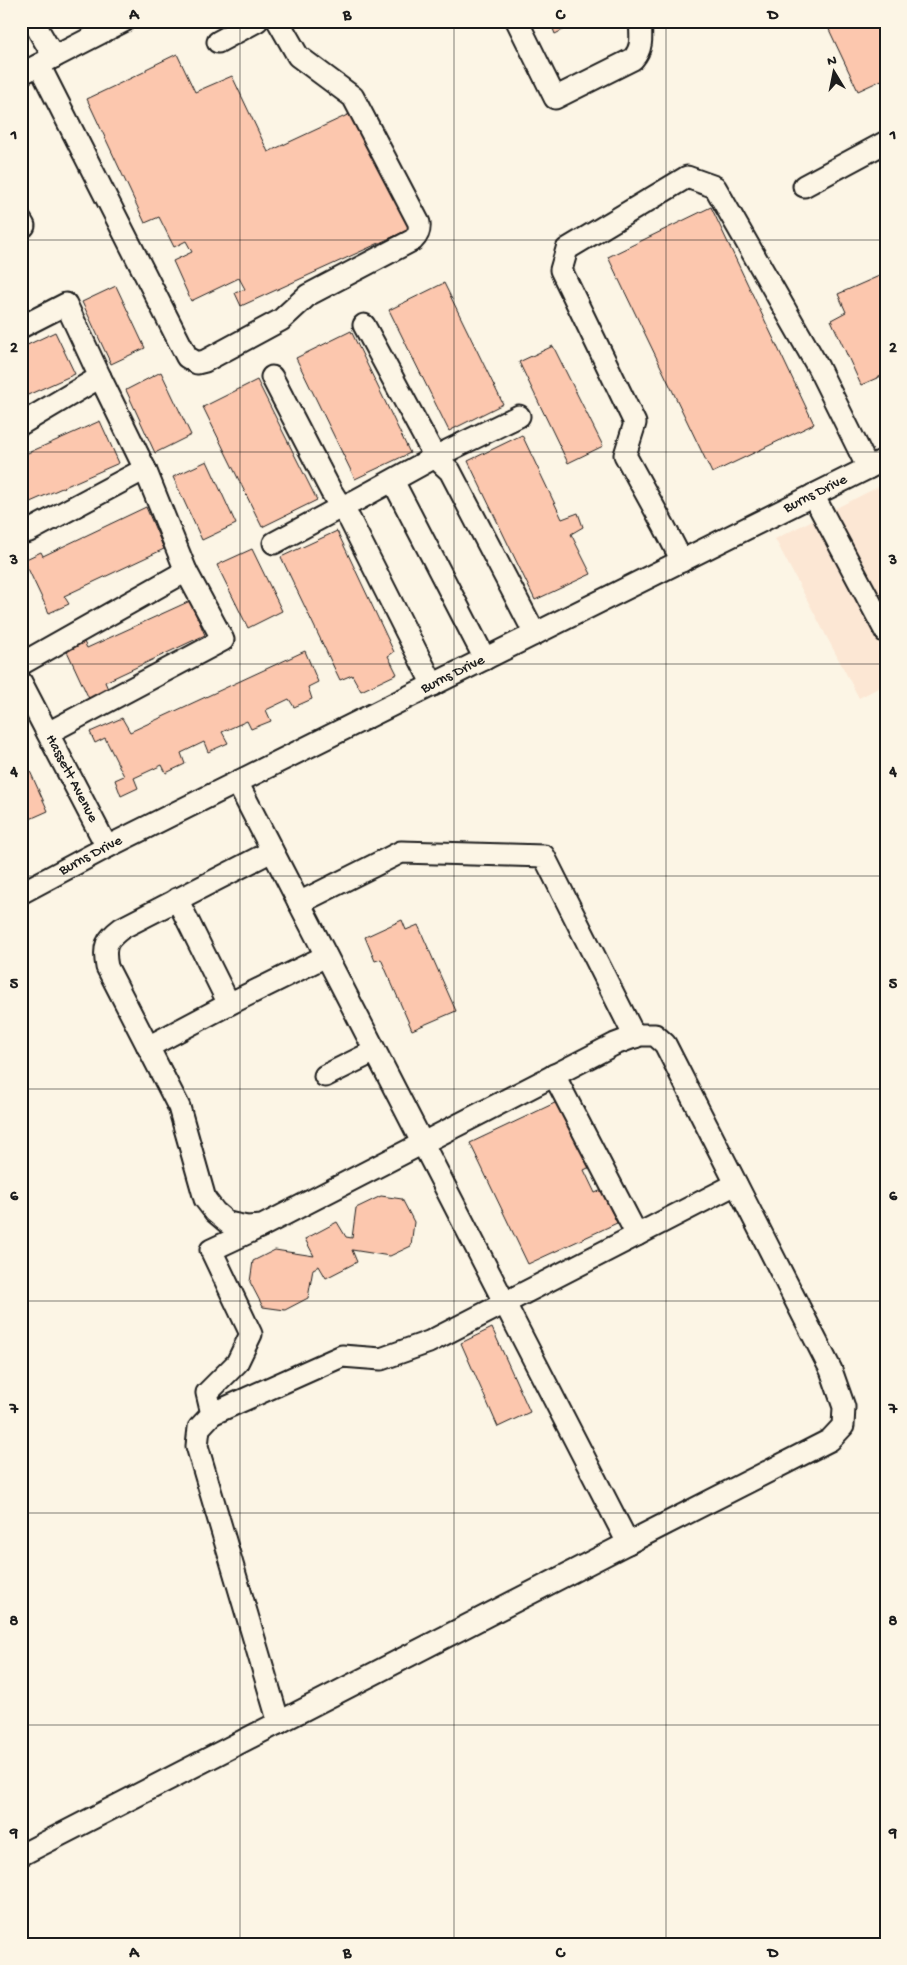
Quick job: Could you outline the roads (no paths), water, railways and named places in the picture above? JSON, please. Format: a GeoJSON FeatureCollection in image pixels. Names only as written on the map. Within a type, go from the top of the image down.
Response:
{"type":"FeatureCollection","features":[{"type":"Feature","properties":{"kind":"street"},"geometry":{"type":"LineString","coordinates":[[33,21],[38,65],[187,357],[197,363],[205,361],[281,320],[308,295],[413,240],[420,229],[353,98],[298,56],[278,21]]}},
{"type":"Feature","properties":{"kind":"street"},"geometry":{"type":"LineString","coordinates":[[38,65],[124,21]]}},
{"type":"Feature","properties":{"kind":"street"},"geometry":{"type":"LineString","coordinates":[[218,42],[257,21]]}},
{"type":"Feature","properties":{"kind":"street"},"geometry":{"type":"LineString","coordinates":[[517,21],[555,98],[633,60],[639,52],[642,40],[640,21]]}},
{"type":"Feature","properties":{"kind":"street"},"geometry":{"type":"LineString","coordinates":[[804,186],[886,142]]}},
{"type":"Feature","properties":{"kind":"street"},"geometry":{"type":"LineString","coordinates":[[682,561],[625,456],[635,423],[561,270],[567,249],[687,177],[715,186],[818,367],[877,464]]}},
{"type":"Feature","properties":{"kind":"street"},"geometry":{"type":"LineString","coordinates":[[21,221],[24,226],[21,228]]}},
{"type":"Feature","properties":{"kind":"street"},"geometry":{"type":"LineString","coordinates":[[21,327],[66,304],[145,469],[186,572],[223,640],[48,733]]}},
{"type":"Feature","properties":{"kind":"street"},"geometry":{"type":"LineString","coordinates":[[364,325],[434,457],[450,471],[535,634]]}},
{"type":"Feature","properties":{"kind":"street"},"geometry":{"type":"LineString","coordinates":[[21,424],[100,377]]}},
{"type":"Feature","properties":{"kind":"street"},"geometry":{"type":"LineString","coordinates":[[272,377],[331,491],[350,520],[433,685]]}},
{"type":"Feature","properties":{"kind":"street"},"geometry":{"type":"LineString","coordinates":[[274,543],[434,457],[519,416]]}},
{"type":"Feature","properties":{"kind":"street","name":"Burns Drive"},"geometry":{"type":"LineString","coordinates":[[21,892],[237,782],[877,464]]}},
{"type":"Feature","properties":{"kind":"street"},"geometry":{"type":"LineString","coordinates":[[21,532],[29,531],[145,469]]}},
{"type":"Feature","properties":{"kind":"street"},"geometry":{"type":"LineString","coordinates":[[393,480],[485,659]]}},
{"type":"Feature","properties":{"kind":"street"},"geometry":{"type":"LineString","coordinates":[[813,495],[886,632]]}},
{"type":"Feature","properties":{"kind":"street"},"geometry":{"type":"LineString","coordinates":[[21,664],[186,572]]}},
{"type":"Feature","properties":{"kind":"street","name":"Hassett Avenue"},"geometry":{"type":"LineString","coordinates":[[21,682],[29,718],[48,733],[107,847]]}},
{"type":"Feature","properties":{"kind":"street"},"geometry":{"type":"LineString","coordinates":[[237,782],[628,1543]]}},
{"type":"Feature","properties":{"kind":"street"},"geometry":{"type":"LineString","coordinates":[[262,1226],[247,1227],[228,1223],[215,1212],[206,1199],[178,1106],[107,966],[104,952],[109,938],[122,928],[272,851]]}},
{"type":"Feature","properties":{"kind":"street"},"geometry":{"type":"LineString","coordinates":[[299,903],[401,852],[544,856],[634,1037]]}},
{"type":"Feature","properties":{"kind":"street"},"geometry":{"type":"LineString","coordinates":[[177,899],[229,1004]]}},
{"type":"Feature","properties":{"kind":"street"},"geometry":{"type":"LineString","coordinates":[[148,1047],[326,956]]}},
{"type":"Feature","properties":{"kind":"street"},"geometry":{"type":"LineString","coordinates":[[21,1855],[830,1440],[843,1426],[844,1407],[831,1370],[665,1044],[656,1035],[634,1037],[615,1044],[262,1226],[210,1250],[252,1334],[237,1363],[207,1394],[212,1414]]}},
{"type":"Feature","properties":{"kind":"street"},"geometry":{"type":"LineString","coordinates":[[325,1076],[375,1051]]}},
{"type":"Feature","properties":{"kind":"street"},"geometry":{"type":"LineString","coordinates":[[554,1074],[637,1235]]}},
{"type":"Feature","properties":{"kind":"street"},"geometry":{"type":"LineString","coordinates":[[279,1723],[197,1446],[198,1428],[212,1414],[342,1356],[381,1359],[429,1342],[736,1184]]}}]}
